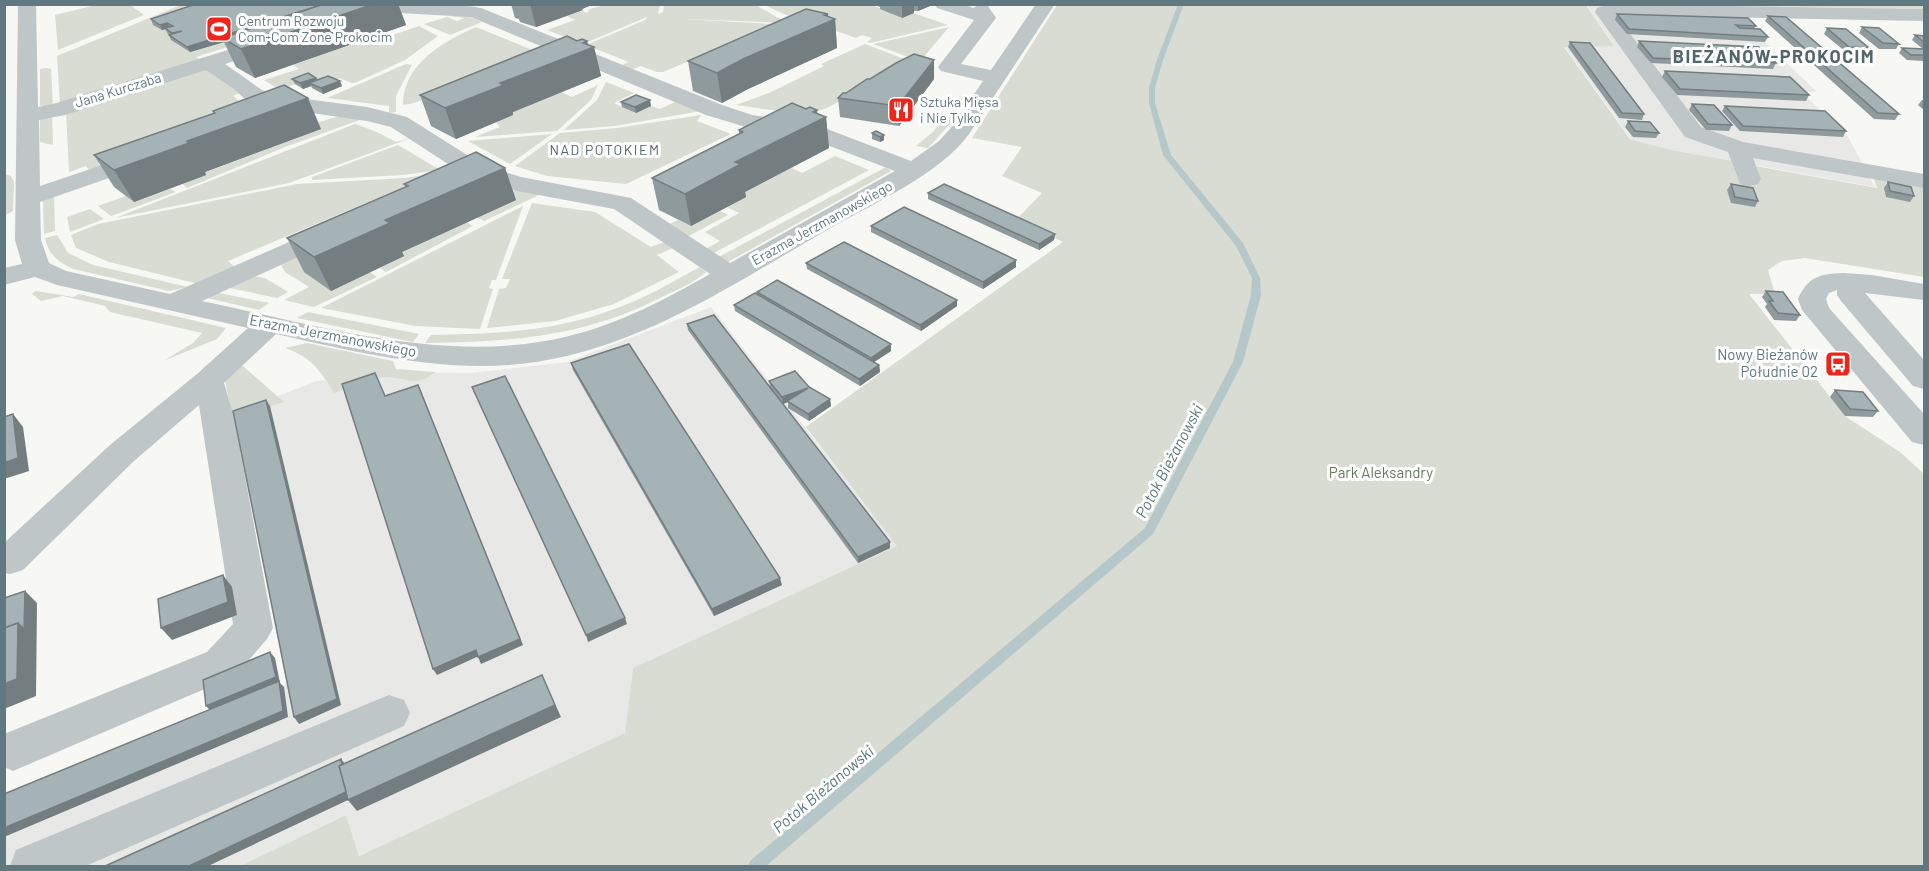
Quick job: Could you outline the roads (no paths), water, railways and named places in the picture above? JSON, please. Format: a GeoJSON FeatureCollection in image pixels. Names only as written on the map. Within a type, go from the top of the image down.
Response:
{"type":"FeatureCollection","features":[{"type":"Feature","properties":{"kind":"street"},"geometry":{"type":"LineString","coordinates":[[944,4],[983,14],[948,67],[996,78]]}},
{"type":"Feature","properties":{"kind":"street","name":"Erazma Jerzmanowskiego"},"geometry":{"type":"LineString","coordinates":[[37,268],[57,277],[173,303],[412,352],[465,355],[531,352],[573,345],[618,329],[711,286],[914,171],[947,146],[1046,4]]}},
{"type":"Feature","properties":{"kind":"street","name":"Erazma Jerzmanowskiego"},"geometry":{"type":"LineString","coordinates":[[333,22],[379,8],[399,6],[460,10],[487,16],[528,35],[714,110],[749,121],[806,129],[914,171]]}},
{"type":"Feature","properties":{"kind":"street"},"geometry":{"type":"LineString","coordinates":[[1924,15],[1730,8],[1613,9],[1604,12],[1693,132],[1738,148],[1924,181]]}},
{"type":"Feature","properties":{"kind":"street"},"geometry":{"type":"LineString","coordinates":[[4,21],[27,11],[28,115],[16,163],[28,198],[28,240],[37,268],[4,277]]}},
{"type":"Feature","properties":{"kind":"street","name":"Jana Kurczaba"},"geometry":{"type":"LineString","coordinates":[[28,115],[57,110],[288,37]]}},
{"type":"Feature","properties":{"kind":"street"},"geometry":{"type":"LineString","coordinates":[[208,62],[254,95],[271,101],[368,114],[399,122],[474,170],[517,184],[622,203],[654,227],[730,274]]}},
{"type":"Feature","properties":{"kind":"street"},"geometry":{"type":"LineString","coordinates":[[251,119],[293,104]]}},
{"type":"Feature","properties":{"kind":"street"},"geometry":{"type":"LineString","coordinates":[[1738,148],[1749,178]]}},
{"type":"Feature","properties":{"kind":"street"},"geometry":{"type":"LineString","coordinates":[[28,198],[86,188],[162,151]]}},
{"type":"Feature","properties":{"kind":"street"},"geometry":{"type":"LineString","coordinates":[[442,184],[474,170]]}},
{"type":"Feature","properties":{"kind":"street"},"geometry":{"type":"LineString","coordinates":[[173,303],[356,221]]}},
{"type":"Feature","properties":{"kind":"street"},"geometry":{"type":"LineString","coordinates":[[1924,307],[1913,290],[1872,283],[1844,281],[1825,284],[1814,293],[1814,306],[1924,434]]}},
{"type":"Feature","properties":{"kind":"street"},"geometry":{"type":"LineString","coordinates":[[1872,283],[1851,287],[1851,295],[1924,379]]}},
{"type":"Feature","properties":{"kind":"street"},"geometry":{"type":"LineString","coordinates":[[1913,290],[1880,288],[1875,292],[1876,298],[1924,348]]}},
{"type":"Feature","properties":{"kind":"street"},"geometry":{"type":"LineString","coordinates":[[10,560],[122,453],[208,381],[269,324]]}},
{"type":"Feature","properties":{"kind":"street"},"geometry":{"type":"LineString","coordinates":[[13,751],[221,664],[253,628],[218,417],[208,381]]}},
{"type":"Feature","properties":{"kind":"street"},"geometry":{"type":"LineString","coordinates":[[33,867],[389,713]]}},
{"type":"Feature","properties":{"kind":"waterway","name":"Potok Bieżanowski"},"geometry":{"type":"LineString","coordinates":[[755,866],[1149,531],[1238,362],[1256,295],[1256,278],[1240,245],[1167,155],[1152,103],[1152,88],[1160,60],[1181,4]]}},
{"type":"Feature","properties":{"kind":"place","name":"Centrum Rozwoju Com-Com Zone Prokocim"},"geometry":{"type":"Point","coordinates":[219,29]}},
{"type":"Feature","properties":{"kind":"place","name":"Sztuka Mięsa i Nie Tylko"},"geometry":{"type":"Point","coordinates":[901,110]}},
{"type":"Feature","properties":{"kind":"place","name":"Nowy Bieżanów Południe 02"},"geometry":{"type":"Point","coordinates":[1838,364]}},
{"type":"Feature","properties":{"kind":"district","name":"BIEŻANÓW-PROKOCIM"},"geometry":{"type":"Point","coordinates":[1774,57]}},
{"type":"Feature","properties":{"kind":"district","name":"NAD POTOKIEM"},"geometry":{"type":"Point","coordinates":[605,150]}},
{"type":"Feature","properties":{"kind":"park label","name":"Park Aleksandry"},"geometry":{"type":"Point","coordinates":[1381,473]}}]}
